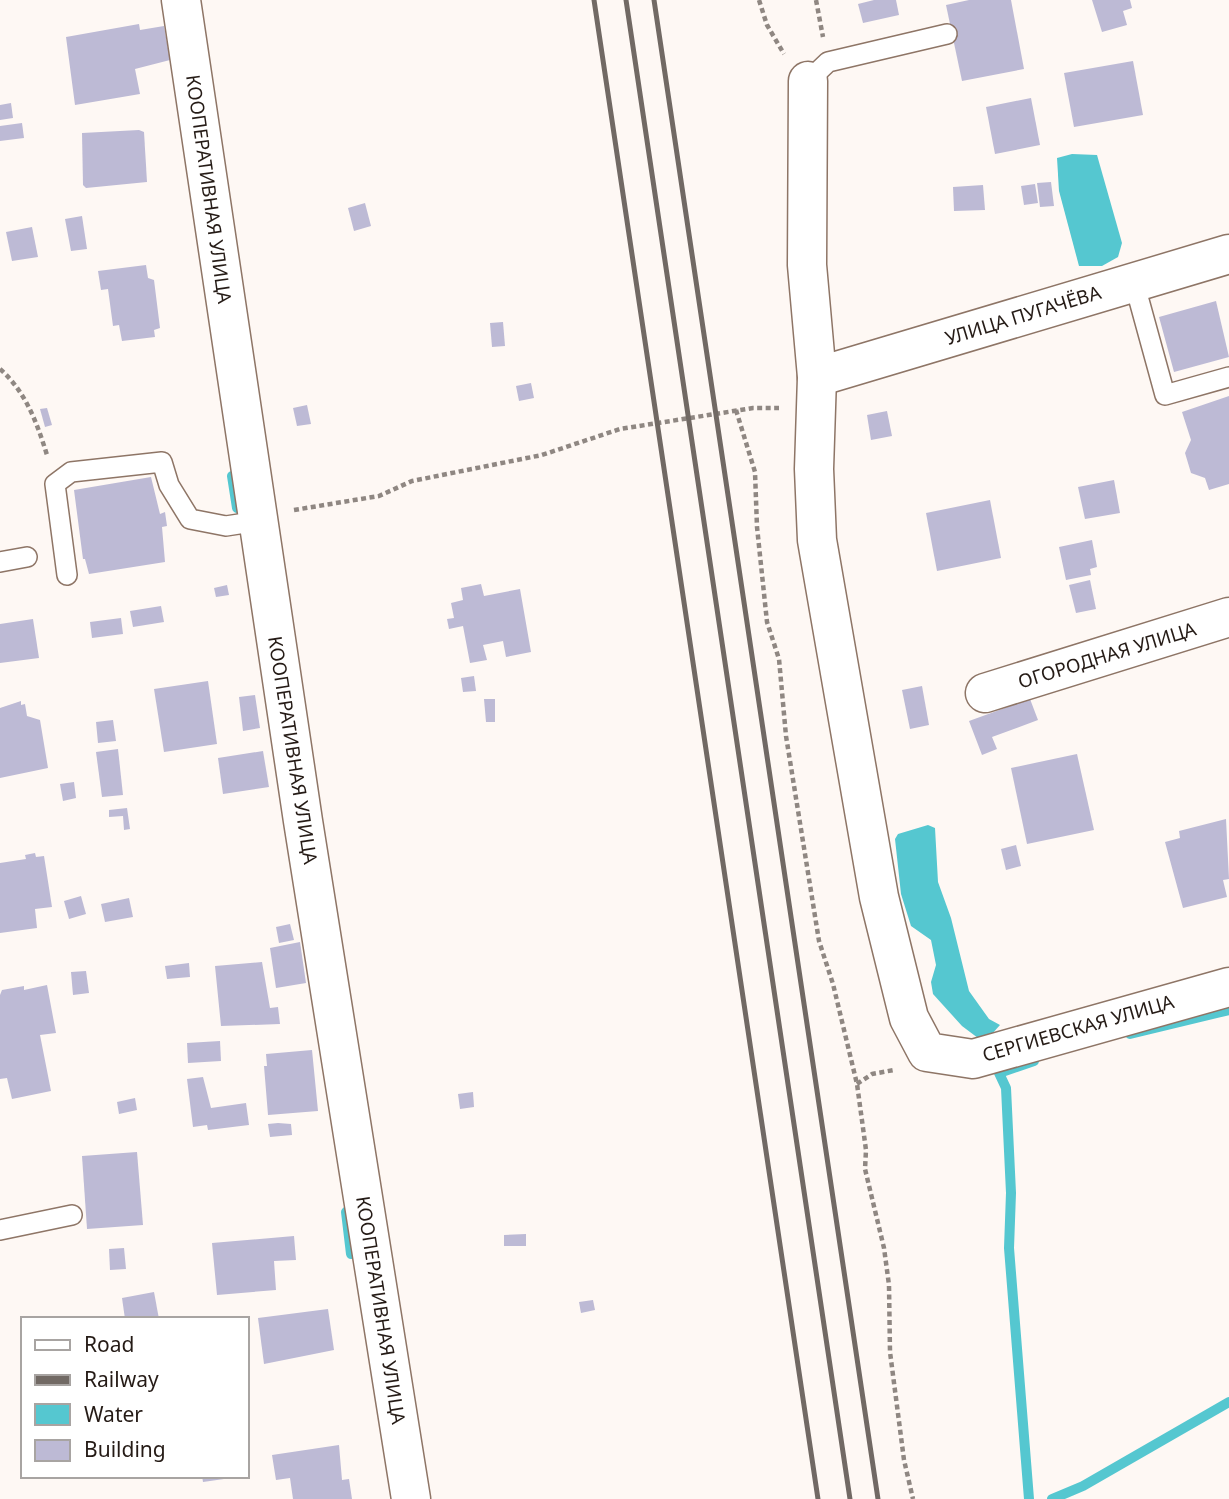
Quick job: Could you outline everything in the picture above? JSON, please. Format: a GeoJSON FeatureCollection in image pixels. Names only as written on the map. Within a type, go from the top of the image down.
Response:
{"type":"FeatureCollection","features":[{"type":"Feature","properties":{"kind":"street","name":"КООПЕРАТИВНАЯ УЛИЦА"},"geometry":{"type":"LineString","coordinates":[[181,0],[270,517],[411,1499]]}},
{"type":"Feature","properties":{"kind":"street"},"geometry":{"type":"LineString","coordinates":[[816,393],[807,265],[818,71]]}},
{"type":"Feature","properties":{"kind":"street","name":"УЛИЦА ПУГАЧЁВА"},"geometry":{"type":"LineString","coordinates":[[816,393],[1134,282],[1229,254]]}},
{"type":"Feature","properties":{"kind":"street","name":"СЕРГИЕВСКАЯ УЛИЦА"},"geometry":{"type":"LineString","coordinates":[[816,393],[817,540],[864,822],[898,979],[909,1018],[926,1052],[973,1059],[1229,986]]}},
{"type":"Feature","properties":{"kind":"street","name":"ОГОРОДНАЯ УЛИЦА"},"geometry":{"type":"LineString","coordinates":[[985,693],[1229,617]]}},
{"type":"Feature","properties":{"kind":"lane"},"geometry":{"type":"LineString","coordinates":[[818,71],[947,34]]}},
{"type":"Feature","properties":{"kind":"lane"},"geometry":{"type":"LineString","coordinates":[[1134,282],[1165,395],[1228,377]]}},
{"type":"Feature","properties":{"kind":"lane"},"geometry":{"type":"LineString","coordinates":[[67,575],[55,484],[63,475],[71,472],[162,462],[169,485],[190,519],[226,526],[270,517]]}},
{"type":"Feature","properties":{"kind":"lane"},"geometry":{"type":"LineString","coordinates":[[0,562],[27,557]]}},
{"type":"Feature","properties":{"kind":"lane"},"geometry":{"type":"LineString","coordinates":[[0,1230],[72,1215]]}},
{"type":"Feature","properties":{"kind":"path"},"geometry":{"type":"LineString","coordinates":[[759,0],[767,25],[783,52],[818,71]]}},
{"type":"Feature","properties":{"kind":"path"},"geometry":{"type":"LineString","coordinates":[[816,0],[818,71]]}},
{"type":"Feature","properties":{"kind":"path"},"geometry":{"type":"LineString","coordinates":[[1,371],[24,397],[35,416],[47,456],[63,475]]}},
{"type":"Feature","properties":{"kind":"path"},"geometry":{"type":"LineString","coordinates":[[270,517],[380,496],[412,481],[451,471],[542,455],[620,429],[736,410],[816,393]]}},
{"type":"Feature","properties":{"kind":"path"},"geometry":{"type":"LineString","coordinates":[[736,410],[755,472],[757,527],[767,622],[779,659],[786,736],[819,941],[833,984],[857,1084],[866,1150],[865,1170],[884,1248],[889,1285],[892,1364],[904,1460],[913,1499]]}},
{"type":"Feature","properties":{"kind":"water"},"geometry":{"type":"Polygon","coordinates":[[[1072,154],[1097,155],[1122,243],[1118,257],[1102,266],[1079,266],[1059,191],[1057,158],[1072,154]]]}},
{"type":"Feature","properties":{"kind":"water"},"geometry":{"type":"Polygon","coordinates":[[[928,825],[935,828],[938,882],[951,918],[969,991],[989,1019],[1000,1025],[991,1035],[978,1038],[962,1026],[933,994],[931,982],[936,965],[931,940],[911,926],[901,894],[895,839],[898,834],[928,825]]]}},
{"type":"Feature","properties":{"kind":"building"},"geometry":{"type":"Polygon","coordinates":[[[874,0],[896,0],[899,15],[863,23],[858,4],[874,0]]]}},
{"type":"Feature","properties":{"kind":"building"},"geometry":{"type":"Polygon","coordinates":[[[969,0],[1011,0],[1024,69],[962,81],[946,5],[969,0]]]}},
{"type":"Feature","properties":{"kind":"building"},"geometry":{"type":"Polygon","coordinates":[[[1092,0],[1130,0],[1132,8],[1123,11],[1127,25],[1102,32],[1092,0]]]}},
{"type":"Feature","properties":{"kind":"building"},"geometry":{"type":"Polygon","coordinates":[[[139,24],[140,30],[164,26],[170,60],[135,69],[140,94],[75,105],[66,37],[139,24]]]}},
{"type":"Feature","properties":{"kind":"building"},"geometry":{"type":"Polygon","coordinates":[[[1133,61],[1143,115],[1074,127],[1064,73],[1133,61]]]}},
{"type":"Feature","properties":{"kind":"building"},"geometry":{"type":"Polygon","coordinates":[[[1031,98],[1040,145],[995,154],[986,107],[1031,98]]]}},
{"type":"Feature","properties":{"kind":"building"},"geometry":{"type":"Polygon","coordinates":[[[11,103],[13,118],[0,120],[0,105],[11,103]]]}},
{"type":"Feature","properties":{"kind":"building"},"geometry":{"type":"Polygon","coordinates":[[[22,123],[24,138],[0,141],[0,126],[22,123]]]}},
{"type":"Feature","properties":{"kind":"building"},"geometry":{"type":"Polygon","coordinates":[[[144,132],[147,182],[86,188],[83,185],[82,133],[144,132]]]}},
{"type":"Feature","properties":{"kind":"building"},"geometry":{"type":"Polygon","coordinates":[[[1051,182],[1054,206],[1040,207],[1037,183],[1051,182]]]}},
{"type":"Feature","properties":{"kind":"building"},"geometry":{"type":"Polygon","coordinates":[[[1035,184],[1038,203],[1024,205],[1021,186],[1035,184]]]}},
{"type":"Feature","properties":{"kind":"building"},"geometry":{"type":"Polygon","coordinates":[[[983,185],[985,210],[954,211],[953,187],[983,185]]]}},
{"type":"Feature","properties":{"kind":"building"},"geometry":{"type":"Polygon","coordinates":[[[365,203],[371,226],[354,231],[348,208],[365,203]]]}},
{"type":"Feature","properties":{"kind":"building"},"geometry":{"type":"Polygon","coordinates":[[[82,216],[87,249],[71,251],[65,219],[82,216]]]}},
{"type":"Feature","properties":{"kind":"building"},"geometry":{"type":"Polygon","coordinates":[[[32,227],[38,257],[12,261],[6,232],[32,227]]]}},
{"type":"Feature","properties":{"kind":"building"},"geometry":{"type":"Polygon","coordinates":[[[146,265],[148,278],[154,280],[160,328],[154,330],[155,337],[122,341],[119,325],[113,326],[108,289],[101,290],[98,271],[146,265]]]}},
{"type":"Feature","properties":{"kind":"building"},"geometry":{"type":"Polygon","coordinates":[[[1216,301],[1229,357],[1174,372],[1159,317],[1216,301]]]}},
{"type":"Feature","properties":{"kind":"building"},"geometry":{"type":"Polygon","coordinates":[[[503,322],[505,346],[492,347],[490,323],[503,322]]]}},
{"type":"Feature","properties":{"kind":"building"},"geometry":{"type":"Polygon","coordinates":[[[531,383],[534,398],[519,401],[516,386],[531,383]]]}},
{"type":"Feature","properties":{"kind":"building"},"geometry":{"type":"Polygon","coordinates":[[[1229,396],[1229,484],[1209,490],[1205,478],[1191,473],[1185,453],[1191,440],[1182,412],[1229,396]]]}},
{"type":"Feature","properties":{"kind":"building"},"geometry":{"type":"Polygon","coordinates":[[[307,405],[311,424],[297,426],[293,408],[307,405]]]}},
{"type":"Feature","properties":{"kind":"building"},"geometry":{"type":"Polygon","coordinates":[[[47,408],[52,425],[45,427],[40,409],[47,408]]]}},
{"type":"Feature","properties":{"kind":"building"},"geometry":{"type":"Polygon","coordinates":[[[887,411],[892,436],[871,440],[867,415],[887,411]]]}},
{"type":"Feature","properties":{"kind":"building"},"geometry":{"type":"Polygon","coordinates":[[[151,477],[160,514],[165,512],[167,526],[162,527],[165,562],[89,574],[83,559],[74,490],[151,477]]]}},
{"type":"Feature","properties":{"kind":"building"},"geometry":{"type":"Polygon","coordinates":[[[1114,480],[1120,513],[1085,519],[1078,487],[1114,480]]]}},
{"type":"Feature","properties":{"kind":"building"},"geometry":{"type":"Polygon","coordinates":[[[990,500],[1001,558],[937,571],[926,513],[990,500]]]}},
{"type":"Feature","properties":{"kind":"building"},"geometry":{"type":"Polygon","coordinates":[[[1092,540],[1097,567],[1090,569],[1091,575],[1066,580],[1059,547],[1092,540]]]}},
{"type":"Feature","properties":{"kind":"building"},"geometry":{"type":"Polygon","coordinates":[[[1090,580],[1096,609],[1076,613],[1069,585],[1090,580]]]}},
{"type":"Feature","properties":{"kind":"building"},"geometry":{"type":"Polygon","coordinates":[[[481,584],[484,596],[520,589],[531,652],[506,657],[503,641],[483,645],[487,660],[470,663],[463,626],[449,629],[447,619],[454,618],[451,603],[463,600],[461,588],[481,584]]]}},
{"type":"Feature","properties":{"kind":"building"},"geometry":{"type":"Polygon","coordinates":[[[227,585],[229,595],[216,597],[214,588],[227,585]]]}},
{"type":"Feature","properties":{"kind":"building"},"geometry":{"type":"Polygon","coordinates":[[[161,606],[164,622],[133,627],[130,611],[161,606]]]}},
{"type":"Feature","properties":{"kind":"building"},"geometry":{"type":"Polygon","coordinates":[[[121,618],[123,634],[92,638],[90,622],[121,618]]]}},
{"type":"Feature","properties":{"kind":"building"},"geometry":{"type":"Polygon","coordinates":[[[33,619],[39,658],[0,663],[0,624],[33,619]]]}},
{"type":"Feature","properties":{"kind":"building"},"geometry":{"type":"Polygon","coordinates":[[[474,676],[476,691],[463,692],[461,678],[474,676]]]}},
{"type":"Feature","properties":{"kind":"building"},"geometry":{"type":"Polygon","coordinates":[[[208,681],[217,744],[164,752],[154,689],[208,681]]]}},
{"type":"Feature","properties":{"kind":"building"},"geometry":{"type":"Polygon","coordinates":[[[922,686],[929,725],[910,729],[902,690],[922,686]]]}},
{"type":"Feature","properties":{"kind":"building"},"geometry":{"type":"Polygon","coordinates":[[[255,695],[260,728],[243,731],[239,697],[255,695]]]}},
{"type":"Feature","properties":{"kind":"building"},"geometry":{"type":"Polygon","coordinates":[[[484,699],[495,699],[495,722],[486,722],[484,699]]]}},
{"type":"Feature","properties":{"kind":"building"},"geometry":{"type":"Polygon","coordinates":[[[1030,699],[1038,720],[992,737],[997,749],[982,755],[969,721],[1030,699]]]}},
{"type":"Feature","properties":{"kind":"building"},"geometry":{"type":"Polygon","coordinates":[[[21,701],[21,705],[25,704],[27,716],[40,720],[48,768],[0,778],[0,708],[21,701]]]}},
{"type":"Feature","properties":{"kind":"building"},"geometry":{"type":"Polygon","coordinates":[[[113,720],[116,741],[98,743],[96,722],[113,720]]]}},
{"type":"Feature","properties":{"kind":"building"},"geometry":{"type":"Polygon","coordinates":[[[118,749],[123,795],[102,797],[96,752],[118,749]]]}},
{"type":"Feature","properties":{"kind":"building"},"geometry":{"type":"Polygon","coordinates":[[[263,751],[269,787],[223,794],[218,758],[263,751]]]}},
{"type":"Feature","properties":{"kind":"building"},"geometry":{"type":"Polygon","coordinates":[[[1077,754],[1094,830],[1027,844],[1011,768],[1077,754]]]}},
{"type":"Feature","properties":{"kind":"building"},"geometry":{"type":"Polygon","coordinates":[[[74,782],[76,798],[63,801],[60,784],[74,782]]]}},
{"type":"Feature","properties":{"kind":"building"},"geometry":{"type":"Polygon","coordinates":[[[127,808],[130,829],[124,830],[123,816],[109,817],[109,810],[127,808]]]}},
{"type":"Feature","properties":{"kind":"building"},"geometry":{"type":"Polygon","coordinates":[[[1226,819],[1229,879],[1223,880],[1227,897],[1183,908],[1165,842],[1180,838],[1179,831],[1226,819]]]}},
{"type":"Feature","properties":{"kind":"building"},"geometry":{"type":"Polygon","coordinates":[[[1016,845],[1021,866],[1006,870],[1001,849],[1016,845]]]}},
{"type":"Feature","properties":{"kind":"building"},"geometry":{"type":"Polygon","coordinates":[[[35,853],[36,857],[44,856],[52,907],[35,909],[37,928],[0,933],[0,863],[26,859],[25,855],[35,853]]]}},
{"type":"Feature","properties":{"kind":"building"},"geometry":{"type":"Polygon","coordinates":[[[81,896],[86,914],[69,919],[64,901],[81,896]]]}},
{"type":"Feature","properties":{"kind":"building"},"geometry":{"type":"Polygon","coordinates":[[[129,898],[133,917],[105,922],[101,904],[129,898]]]}},
{"type":"Feature","properties":{"kind":"building"},"geometry":{"type":"Polygon","coordinates":[[[290,924],[294,940],[279,943],[276,927],[290,924]]]}},
{"type":"Feature","properties":{"kind":"building"},"geometry":{"type":"Polygon","coordinates":[[[300,942],[306,983],[276,988],[270,948],[300,942]]]}},
{"type":"Feature","properties":{"kind":"building"},"geometry":{"type":"Polygon","coordinates":[[[262,962],[270,1008],[278,1007],[280,1024],[221,1026],[215,966],[262,962]]]}},
{"type":"Feature","properties":{"kind":"building"},"geometry":{"type":"Polygon","coordinates":[[[189,963],[190,977],[167,979],[165,966],[189,963]]]}},
{"type":"Feature","properties":{"kind":"building"},"geometry":{"type":"Polygon","coordinates":[[[86,971],[89,993],[73,995],[71,972],[86,971]]]}},
{"type":"Feature","properties":{"kind":"building"},"geometry":{"type":"Polygon","coordinates":[[[47,985],[56,1033],[40,1035],[51,1091],[12,1099],[7,1078],[0,1079],[0,995],[2,990],[24,986],[24,990],[47,985]]]}},
{"type":"Feature","properties":{"kind":"building"},"geometry":{"type":"Polygon","coordinates":[[[220,1041],[221,1061],[188,1063],[187,1043],[220,1041]]]}},
{"type":"Feature","properties":{"kind":"building"},"geometry":{"type":"Polygon","coordinates":[[[312,1050],[318,1111],[268,1115],[264,1066],[267,1066],[266,1054],[312,1050]]]}},
{"type":"Feature","properties":{"kind":"building"},"geometry":{"type":"Polygon","coordinates":[[[203,1077],[211,1108],[246,1103],[249,1125],[208,1130],[207,1125],[193,1127],[187,1079],[203,1077]]]}},
{"type":"Feature","properties":{"kind":"building"},"geometry":{"type":"Polygon","coordinates":[[[473,1092],[474,1107],[460,1109],[458,1094],[473,1092]]]}},
{"type":"Feature","properties":{"kind":"building"},"geometry":{"type":"Polygon","coordinates":[[[135,1098],[137,1110],[119,1114],[117,1102],[135,1098]]]}},
{"type":"Feature","properties":{"kind":"building"},"geometry":{"type":"Polygon","coordinates":[[[268,1124],[291,1124],[292,1135],[270,1137],[268,1124]]]}},
{"type":"Feature","properties":{"kind":"building"},"geometry":{"type":"Polygon","coordinates":[[[137,1152],[143,1225],[87,1229],[82,1156],[137,1152]]]}},
{"type":"Feature","properties":{"kind":"building"},"geometry":{"type":"Polygon","coordinates":[[[526,1234],[526,1246],[504,1246],[504,1235],[526,1234]]]}},
{"type":"Feature","properties":{"kind":"building"},"geometry":{"type":"Polygon","coordinates":[[[294,1236],[296,1260],[274,1261],[276,1290],[217,1295],[212,1243],[294,1236]]]}},
{"type":"Feature","properties":{"kind":"building"},"geometry":{"type":"Polygon","coordinates":[[[124,1248],[126,1269],[110,1270],[109,1249],[124,1248]]]}},
{"type":"Feature","properties":{"kind":"building"},"geometry":{"type":"Polygon","coordinates":[[[154,1292],[159,1317],[125,1317],[122,1298],[154,1292]]]}},
{"type":"Feature","properties":{"kind":"building"},"geometry":{"type":"Polygon","coordinates":[[[593,1300],[595,1310],[581,1313],[579,1302],[593,1300]]]}},
{"type":"Feature","properties":{"kind":"building"},"geometry":{"type":"Polygon","coordinates":[[[328,1309],[334,1350],[264,1364],[258,1318],[328,1309]]]}},
{"type":"Feature","properties":{"kind":"building"},"geometry":{"type":"Polygon","coordinates":[[[339,1445],[342,1480],[349,1479],[352,1499],[293,1499],[290,1478],[276,1480],[272,1455],[339,1445]]]}},
{"type":"Feature","properties":{"kind":"building"},"geometry":{"type":"Polygon","coordinates":[[[202,1478],[231,1478],[203,1482],[202,1478]]]}},
{"type":"Feature","properties":{"kind":"waterway"},"geometry":{"type":"LineString","coordinates":[[232,476],[237,508]]}},
{"type":"Feature","properties":{"kind":"waterway"},"geometry":{"type":"LineString","coordinates":[[1130,1034],[1229,1010]]}},
{"type":"Feature","properties":{"kind":"waterway"},"geometry":{"type":"LineString","coordinates":[[1029,1499],[1009,1248],[1011,1193],[1006,1088],[999,1073],[1034,1061]]}},
{"type":"Feature","properties":{"kind":"waterway"},"geometry":{"type":"LineString","coordinates":[[346,1212],[351,1254]]}},
{"type":"Feature","properties":{"kind":"waterway"},"geometry":{"type":"LineString","coordinates":[[1052,1499],[1083,1486],[1229,1402]]}},
{"type":"Feature","properties":{"kind":"railway"},"geometry":{"type":"LineString","coordinates":[[594,0],[818,1499]]}},
{"type":"Feature","properties":{"kind":"railway"},"geometry":{"type":"LineString","coordinates":[[626,0],[850,1499]]}},
{"type":"Feature","properties":{"kind":"railway"},"geometry":{"type":"LineString","coordinates":[[654,0],[878,1499]]}}]}
